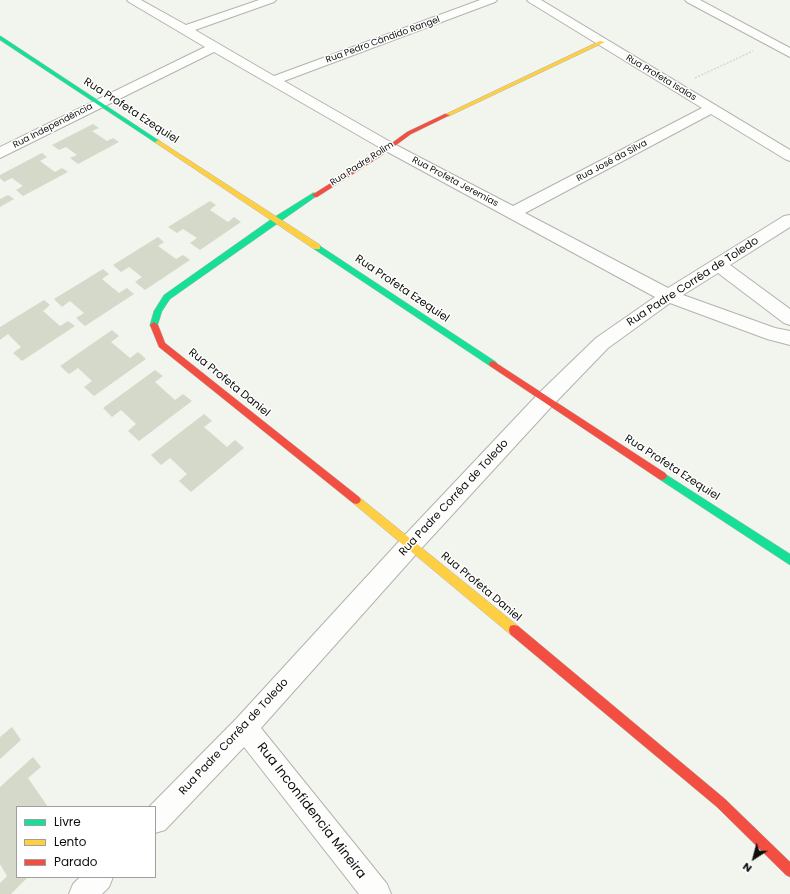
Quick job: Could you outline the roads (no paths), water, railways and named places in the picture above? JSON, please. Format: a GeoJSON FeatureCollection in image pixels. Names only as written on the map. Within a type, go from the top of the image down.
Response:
{"type":"FeatureCollection","features":[{"type":"Feature","properties":{"kind":"street","name":"Rua Profeta Jeremias"},"geometry":{"type":"LineString","coordinates":[[133,0],[275,80],[389,147],[668,296],[774,334],[790,338]]}},
{"type":"Feature","properties":{"kind":"street"},"geometry":{"type":"LineString","coordinates":[[184,30],[270,0]]}},
{"type":"Feature","properties":{"kind":"street","name":"Rua Pedro Cândido Rangel"},"geometry":{"type":"LineString","coordinates":[[275,80],[491,0]]}},
{"type":"Feature","properties":{"kind":"street","name":"Rua Profeta Isaías"},"geometry":{"type":"LineString","coordinates":[[533,0],[790,156]]}},
{"type":"Feature","properties":{"kind":"street"},"geometry":{"type":"LineString","coordinates":[[691,0],[790,53]]}},
{"type":"Feature","properties":{"kind":"street","name":"Rua Profeta Ezequiel"},"geometry":{"type":"LineString","coordinates":[[0,38],[790,560]]}},
{"type":"Feature","properties":{"kind":"street","name":"Rua Padre Rolim"},"geometry":{"type":"LineString","coordinates":[[154,327],[158,311],[167,297],[276,220],[409,133],[602,42]]}},
{"type":"Feature","properties":{"kind":"street","name":"Rua Independência"},"geometry":{"type":"LineString","coordinates":[[0,153],[98,103],[214,47]]}},
{"type":"Feature","properties":{"kind":"street","name":"Rua José da Silva"},"geometry":{"type":"LineString","coordinates":[[513,213],[711,109]]}},
{"type":"Feature","properties":{"kind":"street","name":"Rua Padre Corrêa de Toledo"},"geometry":{"type":"LineString","coordinates":[[156,819],[245,728],[411,544],[546,400],[602,343],[668,296],[790,220]]}},
{"type":"Feature","properties":{"kind":"street"},"geometry":{"type":"LineString","coordinates":[[718,265],[790,318]]}},
{"type":"Feature","properties":{"kind":"street","name":"Rua Profeta Daniel"},"geometry":{"type":"LineString","coordinates":[[154,327],[162,344],[411,544],[721,802],[790,871]]}},
{"type":"Feature","properties":{"kind":"street","name":"Rua Inconfidencia Mineira"},"geometry":{"type":"LineString","coordinates":[[245,728],[377,894]]}},
{"type":"Feature","properties":{"kind":"street"},"geometry":{"type":"LineString","coordinates":[[83,894],[98,878]]}}]}
